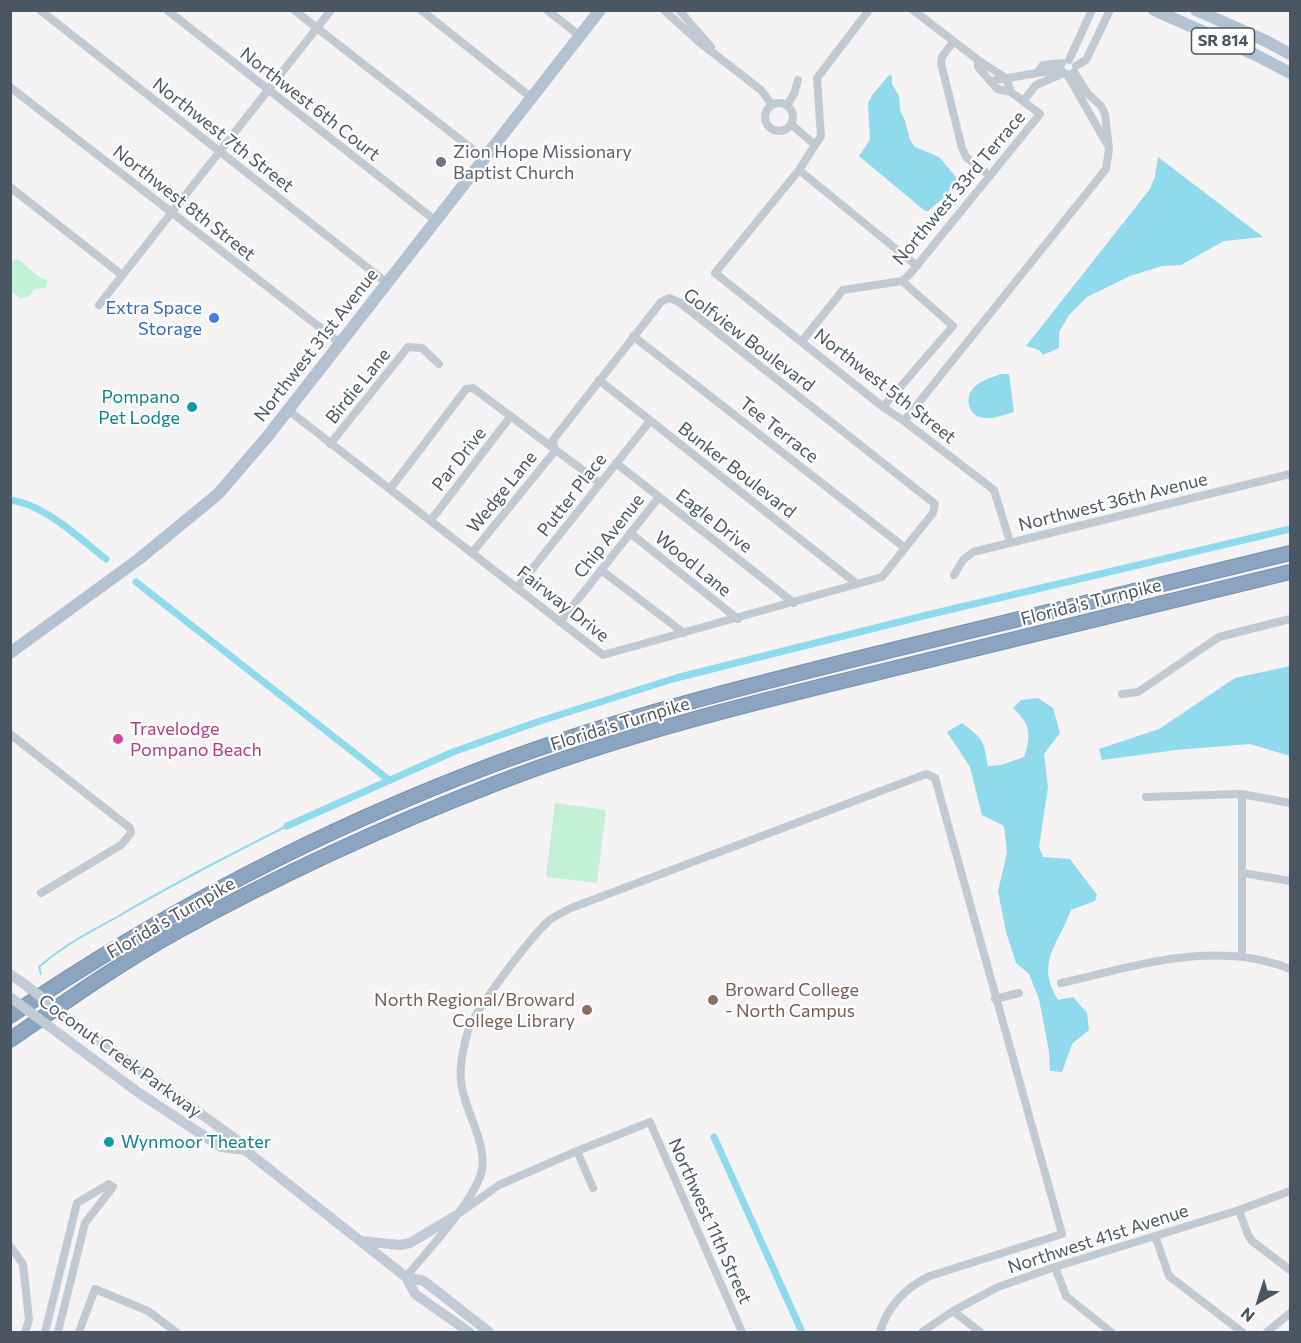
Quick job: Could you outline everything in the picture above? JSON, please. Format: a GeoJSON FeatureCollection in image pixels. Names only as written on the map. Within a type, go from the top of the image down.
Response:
{"type":"FeatureCollection","features":[{"type":"Feature","properties":{"kind":"highway","name":"Florida's Turnpike"},"geometry":{"type":"LineString","coordinates":[[10,1016],[164,918],[276,859],[388,808],[491,765],[609,725],[726,691],[1290,553]]}},
{"type":"Feature","properties":{"kind":"highway","name":"Florida's Turnpike"},"geometry":{"type":"LineString","coordinates":[[10,1040],[79,993],[185,927],[285,875],[385,829],[500,782],[621,740],[734,708],[1290,572]]}},
{"type":"Feature","properties":{"kind":"main road","name":"Northwest 31st Avenue"},"geometry":{"type":"LineString","coordinates":[[10,653],[139,559],[218,494],[288,410],[600,10]]}},
{"type":"Feature","properties":{"kind":"main road","name":"SR 814"},"geometry":{"type":"LineString","coordinates":[[1154,10],[1256,55],[1290,73]]}},
{"type":"Feature","properties":{"kind":"main road","name":"SR 814"},"geometry":{"type":"LineString","coordinates":[[1196,10],[1290,54]]}},
{"type":"Feature","properties":{"kind":"main road","name":"Coconut Creek Parkway"},"geometry":{"type":"LineString","coordinates":[[10,974],[237,1140],[245,1150],[406,1277],[415,1294],[469,1332]]}},
{"type":"Feature","properties":{"kind":"main road","name":"Coconut Creek Parkway"},"geometry":{"type":"LineString","coordinates":[[10,997],[139,1092],[221,1147],[245,1150]]}},
{"type":"Feature","properties":{"kind":"main road"},"geometry":{"type":"LineString","coordinates":[[360,1241],[400,1245],[419,1239],[455,1216]]}},
{"type":"Feature","properties":{"kind":"main road","name":"Coconut Creek Parkway"},"geometry":{"type":"LineString","coordinates":[[406,1277],[424,1281],[489,1332]]}},
{"type":"Feature","properties":{"kind":"street","name":"Northwest 7th Street"},"geometry":{"type":"LineString","coordinates":[[40,10],[387,283]]}},
{"type":"Feature","properties":{"kind":"street","name":"Northwest 6th Court"},"geometry":{"type":"LineString","coordinates":[[166,10],[436,221]]}},
{"type":"Feature","properties":{"kind":"street"},"geometry":{"type":"LineString","coordinates":[[294,10],[485,159]]}},
{"type":"Feature","properties":{"kind":"street"},"geometry":{"type":"LineString","coordinates":[[99,305],[332,10]]}},
{"type":"Feature","properties":{"kind":"street"},"geometry":{"type":"LineString","coordinates":[[421,10],[532,98]]}},
{"type":"Feature","properties":{"kind":"street"},"geometry":{"type":"LineString","coordinates":[[547,10],[580,36]]}},
{"type":"Feature","properties":{"kind":"street"},"geometry":{"type":"LineString","coordinates":[[664,10],[699,42],[761,90],[772,105]]}},
{"type":"Feature","properties":{"kind":"street"},"geometry":{"type":"LineString","coordinates":[[679,10],[720,57]]}},
{"type":"Feature","properties":{"kind":"street"},"geometry":{"type":"LineString","coordinates":[[869,10],[817,78],[820,136],[799,170],[917,266]]}},
{"type":"Feature","properties":{"kind":"street"},"geometry":{"type":"LineString","coordinates":[[914,10],[953,42],[1006,78]]}},
{"type":"Feature","properties":{"kind":"street"},"geometry":{"type":"LineString","coordinates":[[904,421],[1106,170],[1109,149],[1068,68],[1092,10]]}},
{"type":"Feature","properties":{"kind":"street"},"geometry":{"type":"LineString","coordinates":[[1024,100],[1036,85],[1086,60],[1110,10]]}},
{"type":"Feature","properties":{"kind":"street"},"geometry":{"type":"LineString","coordinates":[[953,42],[942,57],[941,63],[962,148],[966,157],[990,176]]}},
{"type":"Feature","properties":{"kind":"street"},"geometry":{"type":"LineString","coordinates":[[978,60],[978,68],[997,89],[1011,92]]}},
{"type":"Feature","properties":{"kind":"street"},"geometry":{"type":"LineString","coordinates":[[990,81],[1068,68]]}},
{"type":"Feature","properties":{"kind":"street"},"geometry":{"type":"LineString","coordinates":[[1068,68],[1088,94],[1101,106],[1105,114],[1107,146]]}},
{"type":"Feature","properties":{"kind":"street","name":"Northwest 33rd Terrace"},"geometry":{"type":"LineString","coordinates":[[802,341],[843,290],[902,281],[917,266],[1040,114],[1011,92],[1006,78]]}},
{"type":"Feature","properties":{"kind":"street"},"geometry":{"type":"LineString","coordinates":[[787,105],[794,94],[798,80]]}},
{"type":"Feature","properties":{"kind":"street","name":"Northwest 8th Street"},"geometry":{"type":"LineString","coordinates":[[10,87],[340,343]]}},
{"type":"Feature","properties":{"kind":"street"},"geometry":{"type":"LineString","coordinates":[[777,103],[787,105],[793,112],[792,125],[781,132],[768,126],[765,117],[768,108],[777,103]]}},
{"type":"Feature","properties":{"kind":"street"},"geometry":{"type":"LineString","coordinates":[[792,125],[816,145]]}},
{"type":"Feature","properties":{"kind":"street","name":"Northwest 5th Street"},"geometry":{"type":"LineString","coordinates":[[799,170],[715,273],[883,407],[994,490],[1010,542]]}},
{"type":"Feature","properties":{"kind":"street"},"geometry":{"type":"LineString","coordinates":[[10,187],[122,275]]}},
{"type":"Feature","properties":{"kind":"street"},"geometry":{"type":"LineString","coordinates":[[883,407],[953,326],[902,281]]}},
{"type":"Feature","properties":{"kind":"street","name":"Golfview Boulevard"},"geometry":{"type":"LineString","coordinates":[[555,451],[553,440],[633,336],[661,302],[669,298],[679,302],[935,504]]}},
{"type":"Feature","properties":{"kind":"street","name":"Tee Terrace"},"geometry":{"type":"LineString","coordinates":[[633,336],[905,548]]}},
{"type":"Feature","properties":{"kind":"street","name":"Birdie Lane"},"geometry":{"type":"LineString","coordinates":[[330,444],[408,347],[422,348],[439,364]]}},
{"type":"Feature","properties":{"kind":"street","name":"Bunker Boulevard"},"geometry":{"type":"LineString","coordinates":[[599,380],[856,584]]}},
{"type":"Feature","properties":{"kind":"street"},"geometry":{"type":"LineString","coordinates":[[390,489],[466,389],[473,388],[600,483]]}},
{"type":"Feature","properties":{"kind":"street","name":"Fairway Drive"},"geometry":{"type":"LineString","coordinates":[[288,410],[603,655],[882,577],[933,513],[935,504]]}},
{"type":"Feature","properties":{"kind":"street","name":"Par Drive"},"geometry":{"type":"LineString","coordinates":[[431,520],[511,416]]}},
{"type":"Feature","properties":{"kind":"street","name":"Putter Place"},"geometry":{"type":"LineString","coordinates":[[517,588],[650,421]]}},
{"type":"Feature","properties":{"kind":"street","name":"Wedge Lane"},"geometry":{"type":"LineString","coordinates":[[472,553],[555,451]]}},
{"type":"Feature","properties":{"kind":"street","name":"Eagle Drive"},"geometry":{"type":"LineString","coordinates":[[616,463],[794,603]]}},
{"type":"Feature","properties":{"kind":"street","name":"Northwest 36th Avenue"},"geometry":{"type":"LineString","coordinates":[[954,575],[963,560],[973,552],[1290,474]]}},
{"type":"Feature","properties":{"kind":"street","name":"Chip Avenue"},"geometry":{"type":"LineString","coordinates":[[560,622],[659,497]]}},
{"type":"Feature","properties":{"kind":"street","name":"Wood Lane"},"geometry":{"type":"LineString","coordinates":[[630,533],[738,619]]}},
{"type":"Feature","properties":{"kind":"street"},"geometry":{"type":"LineString","coordinates":[[601,570],[684,633]]}},
{"type":"Feature","properties":{"kind":"street"},"geometry":{"type":"LineString","coordinates":[[1122,694],[1138,692],[1219,637],[1290,619]]}},
{"type":"Feature","properties":{"kind":"street"},"geometry":{"type":"LineString","coordinates":[[10,734],[130,828],[131,833],[121,844],[41,893]]}},
{"type":"Feature","properties":{"kind":"street"},"geometry":{"type":"LineString","coordinates":[[406,1277],[455,1216],[477,1184],[482,1169],[482,1154],[460,1080],[470,1028],[479,1010],[538,933],[552,919],[571,908],[926,774],[935,778],[1062,1234],[930,1276],[915,1283],[900,1296],[889,1311],[880,1332]]}},
{"type":"Feature","properties":{"kind":"street"},"geometry":{"type":"LineString","coordinates":[[1146,797],[1242,794],[1290,803]]}},
{"type":"Feature","properties":{"kind":"street"},"geometry":{"type":"LineString","coordinates":[[1242,794],[1242,956]]}},
{"type":"Feature","properties":{"kind":"street"},"geometry":{"type":"LineString","coordinates":[[1243,873],[1290,881]]}},
{"type":"Feature","properties":{"kind":"street"},"geometry":{"type":"LineString","coordinates":[[1061,983],[1190,955],[1242,956],[1290,969]]}},
{"type":"Feature","properties":{"kind":"street"},"geometry":{"type":"LineString","coordinates":[[995,999],[1019,993]]}},
{"type":"Feature","properties":{"kind":"street","name":"Northwest 11th Street"},"geometry":{"type":"LineString","coordinates":[[577,1151],[650,1122],[742,1332]]}},
{"type":"Feature","properties":{"kind":"street"},"geometry":{"type":"LineString","coordinates":[[455,1216],[499,1185],[577,1151],[593,1188]]}},
{"type":"Feature","properties":{"kind":"street"},"geometry":{"type":"LineString","coordinates":[[477,1184],[488,1187],[499,1185]]}},
{"type":"Feature","properties":{"kind":"street"},"geometry":{"type":"LineString","coordinates":[[45,1332],[77,1203],[111,1185],[83,1229],[58,1332]]}},
{"type":"Feature","properties":{"kind":"street","name":"Northwest 41st Avenue"},"geometry":{"type":"LineString","coordinates":[[922,1332],[953,1311],[998,1287],[1239,1210],[1290,1191]]}},
{"type":"Feature","properties":{"kind":"street"},"geometry":{"type":"LineString","coordinates":[[89,1218],[93,1193]]}},
{"type":"Feature","properties":{"kind":"street"},"geometry":{"type":"LineString","coordinates":[[1239,1210],[1252,1241],[1290,1270]]}},
{"type":"Feature","properties":{"kind":"street"},"geometry":{"type":"LineString","coordinates":[[71,1223],[83,1229]]}},
{"type":"Feature","properties":{"kind":"street"},"geometry":{"type":"LineString","coordinates":[[1155,1236],[1169,1276],[1242,1332]]}},
{"type":"Feature","properties":{"kind":"street"},"geometry":{"type":"LineString","coordinates":[[10,1246],[23,1264],[28,1320],[25,1332]]}},
{"type":"Feature","properties":{"kind":"street"},"geometry":{"type":"LineString","coordinates":[[63,1257],[75,1263]]}},
{"type":"Feature","properties":{"kind":"street"},"geometry":{"type":"LineString","coordinates":[[1055,1267],[1066,1296],[1111,1332]]}},
{"type":"Feature","properties":{"kind":"street"},"geometry":{"type":"LineString","coordinates":[[79,1332],[94,1289],[148,1311],[176,1332]]}},
{"type":"Feature","properties":{"kind":"street"},"geometry":{"type":"LineString","coordinates":[[953,1311],[980,1332]]}},
{"type":"Feature","properties":{"kind":"street"},"geometry":{"type":"LineString","coordinates":[[1267,1332],[1290,1313]]}},
{"type":"Feature","properties":{"kind":"green space"},"geometry":{"type":"Polygon","coordinates":[[[15,259],[47,280],[45,288],[35,289],[27,298],[21,299],[11,291],[11,266],[15,259]]]}},
{"type":"Feature","properties":{"kind":"green space"},"geometry":{"type":"Polygon","coordinates":[[[555,803],[606,810],[597,883],[546,877],[555,803]]]}},
{"type":"Feature","properties":{"kind":"water"},"geometry":{"type":"Polygon","coordinates":[[[889,75],[892,76],[892,84],[899,96],[900,110],[910,140],[915,147],[939,157],[956,177],[957,181],[928,211],[925,211],[859,156],[870,140],[868,103],[889,75]]]}},
{"type":"Feature","properties":{"kind":"water"},"geometry":{"type":"Polygon","coordinates":[[[1158,157],[1263,237],[1224,241],[1181,265],[1162,266],[1130,276],[1087,297],[1069,315],[1059,332],[1059,348],[1043,355],[1039,350],[1026,346],[1150,189],[1158,157]]]}},
{"type":"Feature","properties":{"kind":"water"},"geometry":{"type":"Polygon","coordinates":[[[1001,374],[1009,374],[1014,412],[989,418],[979,417],[971,410],[970,393],[978,384],[1001,374]]]}},
{"type":"Feature","properties":{"kind":"water"},"geometry":{"type":"Polygon","coordinates":[[[1290,666],[1290,756],[1250,744],[1176,750],[1102,760],[1099,749],[1159,729],[1235,678],[1290,666]]]}},
{"type":"Feature","properties":{"kind":"water"},"geometry":{"type":"Polygon","coordinates":[[[1038,698],[1053,708],[1060,733],[1044,754],[1048,787],[1039,847],[1043,857],[1070,859],[1097,895],[1095,901],[1071,910],[1055,944],[1049,964],[1048,975],[1051,987],[1058,1000],[1073,997],[1087,1013],[1089,1030],[1072,1044],[1062,1072],[1050,1071],[1049,1051],[1039,999],[1029,974],[1016,963],[1006,932],[998,891],[1007,853],[1004,826],[982,815],[970,767],[947,732],[962,723],[975,733],[983,745],[988,766],[1001,765],[1024,757],[1029,736],[1028,730],[1023,719],[1013,708],[1021,700],[1038,698]]]}},
{"type":"Feature","properties":{"kind":"waterway"},"geometry":{"type":"LineString","coordinates":[[10,500],[36,508],[48,515],[106,559]]}},
{"type":"Feature","properties":{"kind":"waterway"},"geometry":{"type":"LineString","coordinates":[[287,826],[453,752],[537,722],[676,678],[923,616],[1290,529]]}},
{"type":"Feature","properties":{"kind":"waterway"},"geometry":{"type":"LineString","coordinates":[[136,582],[389,780]]}},
{"type":"Feature","properties":{"kind":"waterway"},"geometry":{"type":"LineString","coordinates":[[41,974],[39,967],[76,940],[180,881],[287,826]]}},
{"type":"Feature","properties":{"kind":"waterway"},"geometry":{"type":"LineString","coordinates":[[714,1137],[802,1332]]}},
{"type":"Feature","properties":{"kind":"place","name":"Zion Hope Missionary Baptist Church"},"geometry":{"type":"Point","coordinates":[441,162]}},
{"type":"Feature","properties":{"kind":"place","name":"Extra Space Storage"},"geometry":{"type":"Point","coordinates":[214,318]}},
{"type":"Feature","properties":{"kind":"place","name":"Pompano Pet Lodge"},"geometry":{"type":"Point","coordinates":[192,407]}},
{"type":"Feature","properties":{"kind":"place","name":"Travelodge Pompano Beach"},"geometry":{"type":"Point","coordinates":[118,739]}},
{"type":"Feature","properties":{"kind":"place","name":"Broward College - North Campus"},"geometry":{"type":"Point","coordinates":[713,1000]}},
{"type":"Feature","properties":{"kind":"place","name":"North Regional/Broward College Library"},"geometry":{"type":"Point","coordinates":[587,1010]}},
{"type":"Feature","properties":{"kind":"place","name":"Wynmoor Theater"},"geometry":{"type":"Point","coordinates":[109,1142]}}]}
